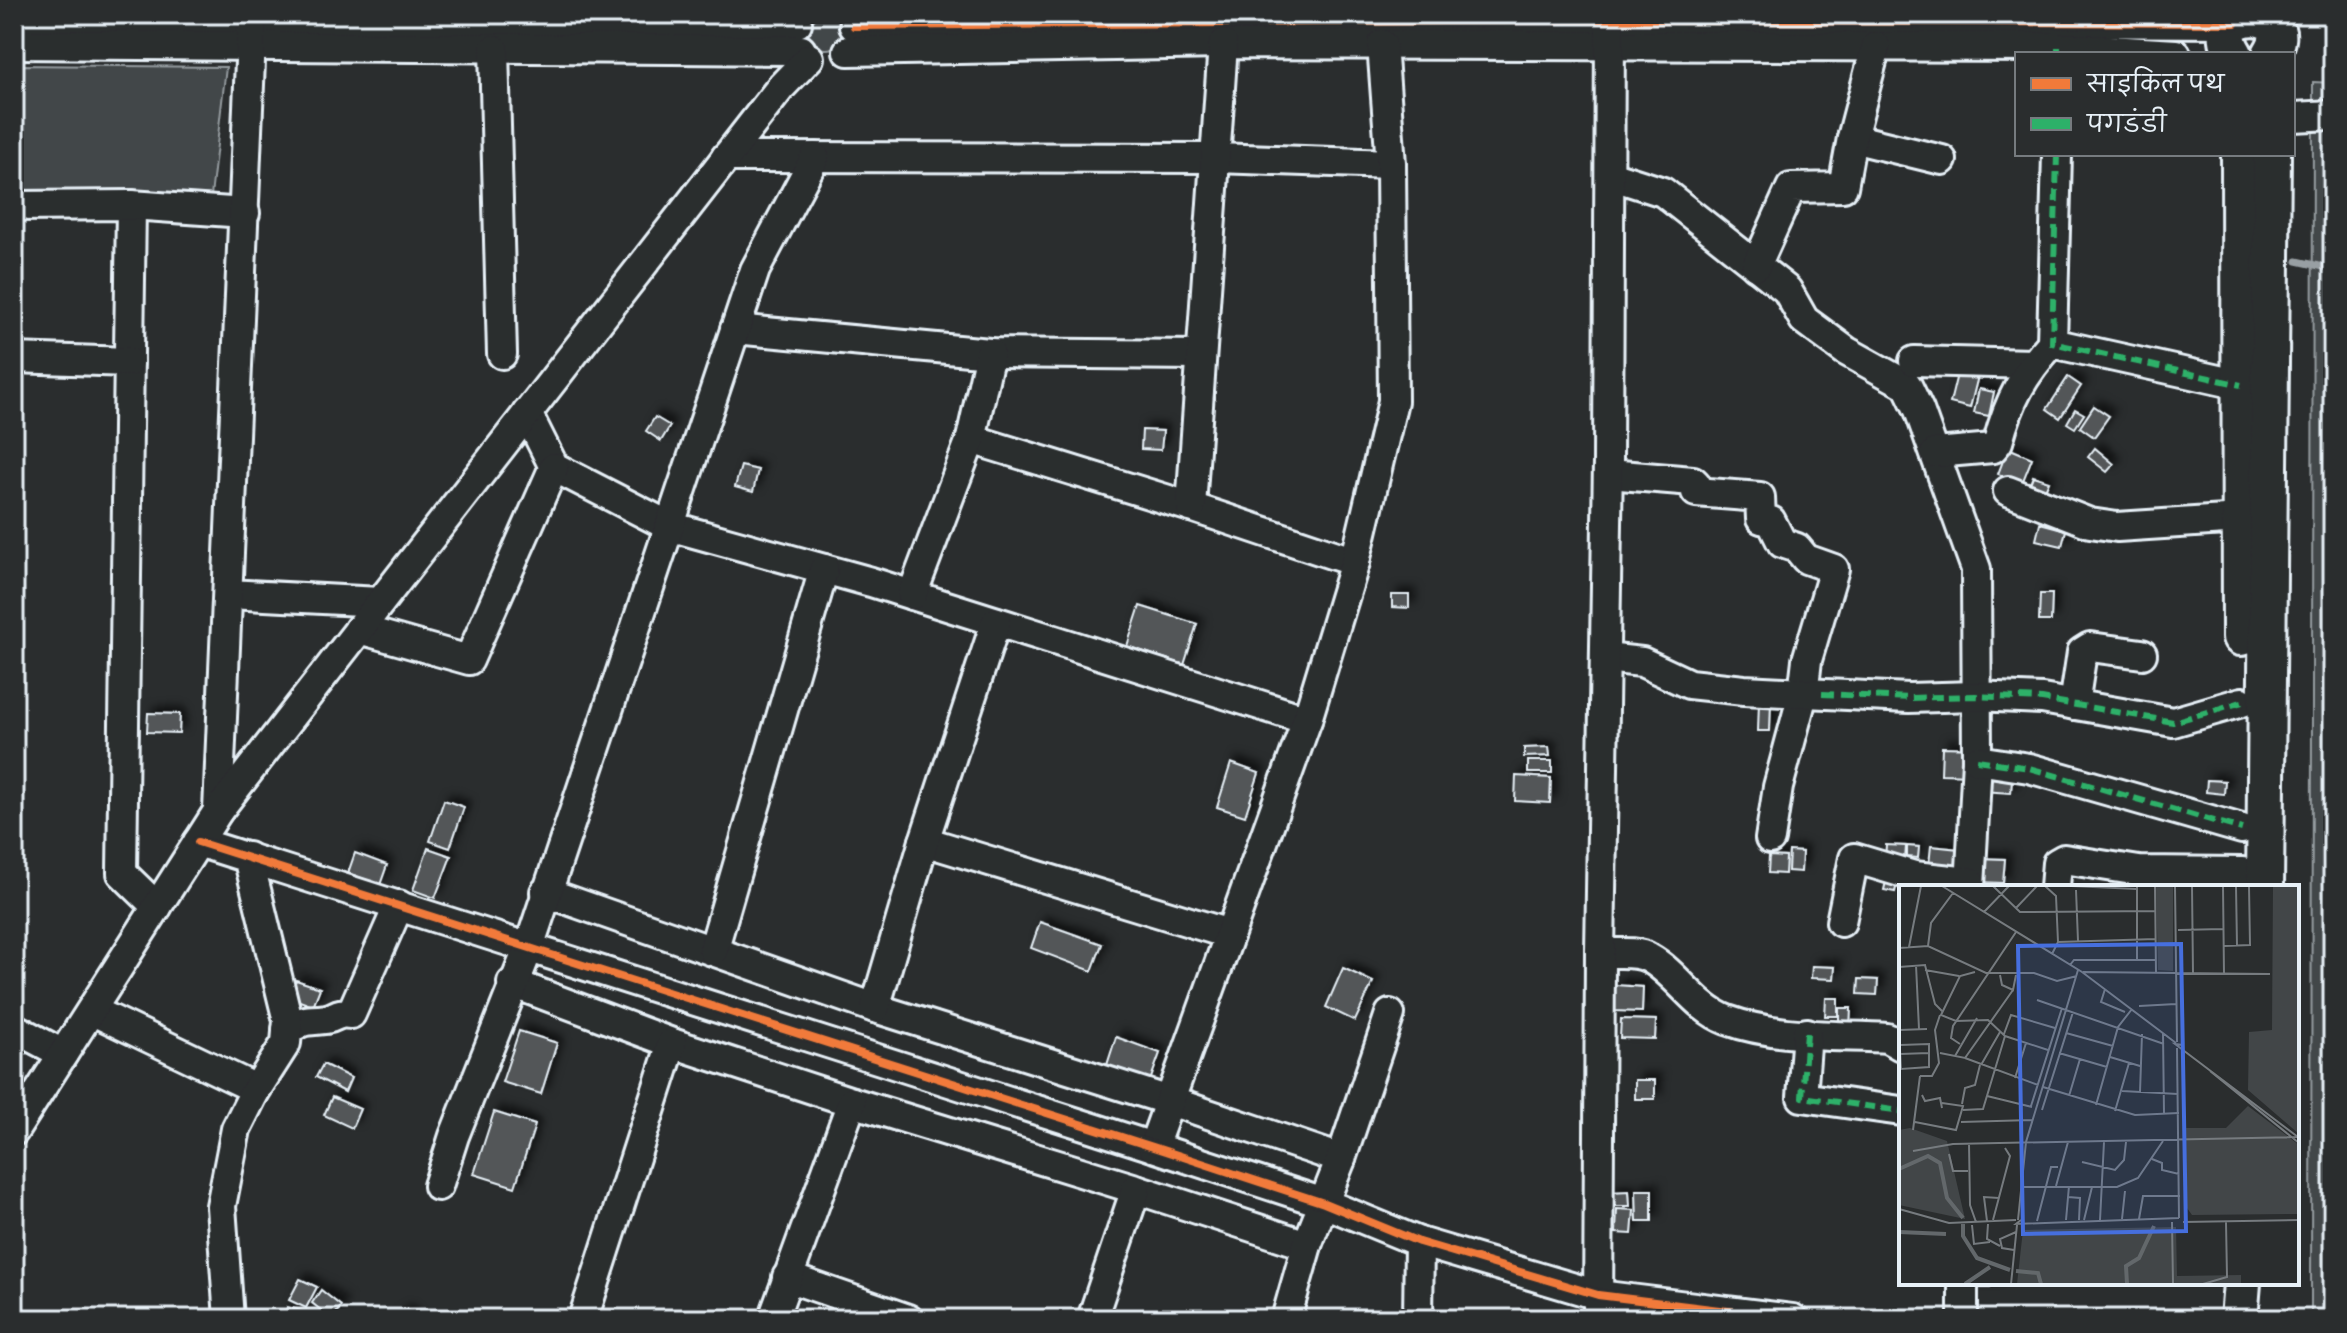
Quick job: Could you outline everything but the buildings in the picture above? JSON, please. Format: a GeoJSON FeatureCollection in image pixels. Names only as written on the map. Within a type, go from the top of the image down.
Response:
{"type":"FeatureCollection","features":[{"type":"Feature","properties":{"kind":"main road"},"geometry":{"type":"LineString","coordinates":[[2240,156],[2242,829],[2249,882]]}},
{"type":"Feature","properties":{"kind":"main road"},"geometry":{"type":"LineString","coordinates":[[2249,882],[2272,156]]}},
{"type":"Feature","properties":{"kind":"main road"},"geometry":{"type":"LineString","coordinates":[[2239,1319],[2242,1285]]}},
{"type":"Feature","properties":{"kind":"main road"},"geometry":{"type":"LineString","coordinates":[[2262,1285],[2262,1319]]}},
{"type":"Feature","properties":{"kind":"street"},"geometry":{"type":"LineString","coordinates":[[14,21],[252,27],[721,26],[803,36],[821,62],[832,62],[843,57],[850,24]]}},
{"type":"Feature","properties":{"kind":"street"},"geometry":{"type":"LineString","coordinates":[[850,24],[2251,29]]}},
{"type":"Feature","properties":{"kind":"street"},"geometry":{"type":"LineString","coordinates":[[850,24],[1223,44],[1382,44],[1610,26],[1876,46],[2097,52]]}},
{"type":"Feature","properties":{"kind":"street"},"geometry":{"type":"LineString","coordinates":[[1598,1307],[1610,26]]}},
{"type":"Feature","properties":{"kind":"street"},"geometry":{"type":"LineString","coordinates":[[218,811],[252,27]]}},
{"type":"Feature","properties":{"kind":"street"},"geometry":{"type":"LineString","coordinates":[[14,44],[252,27],[494,49],[803,36]]}},
{"type":"Feature","properties":{"kind":"street"},"geometry":{"type":"LineString","coordinates":[[14,1131],[218,811],[781,87],[803,36]]}},
{"type":"Feature","properties":{"kind":"street"},"geometry":{"type":"LineString","coordinates":[[1191,507],[1223,44]]}},
{"type":"Feature","properties":{"kind":"street"},"geometry":{"type":"LineString","coordinates":[[1153,1147],[1307,720],[1355,562],[1393,401],[1391,164],[1382,44]]}},
{"type":"Feature","properties":{"kind":"street"},"geometry":{"type":"LineString","coordinates":[[1756,266],[1791,188],[1843,187],[1852,138],[1876,46]]}},
{"type":"Feature","properties":{"kind":"street"},"geometry":{"type":"LineString","coordinates":[[494,49],[502,354]]}},
{"type":"Feature","properties":{"kind":"street"},"geometry":{"type":"LineString","coordinates":[[2295,117],[2333,115]]}},
{"type":"Feature","properties":{"kind":"street"},"geometry":{"type":"LineString","coordinates":[[1852,138],[1942,160]]}},
{"type":"Feature","properties":{"kind":"street"},"geometry":{"type":"LineString","coordinates":[[1935,453],[1993,448],[1998,442],[2015,392],[2033,364],[2052,343],[2057,156]]}},
{"type":"Feature","properties":{"kind":"street"},"geometry":{"type":"LineString","coordinates":[[726,157],[1215,158],[1391,164]]}},
{"type":"Feature","properties":{"kind":"street"},"geometry":{"type":"LineString","coordinates":[[438,1186],[512,983],[529,947],[755,270],[815,157]]}},
{"type":"Feature","properties":{"kind":"street"},"geometry":{"type":"LineString","coordinates":[[1610,175],[1663,192],[1787,290],[1804,320],[1846,351],[1907,385],[1976,569],[1977,760],[1970,885],[1914,876],[1854,858],[1841,922]]}},
{"type":"Feature","properties":{"kind":"street"},"geometry":{"type":"LineString","coordinates":[[14,206],[131,205],[245,213]]}},
{"type":"Feature","properties":{"kind":"street"},"geometry":{"type":"LineString","coordinates":[[131,205],[122,873],[157,907]]}},
{"type":"Feature","properties":{"kind":"street"},"geometry":{"type":"LineString","coordinates":[[735,329],[990,353],[1201,355]]}},
{"type":"Feature","properties":{"kind":"street"},"geometry":{"type":"LineString","coordinates":[[2052,343],[2241,385]]}},
{"type":"Feature","properties":{"kind":"street"},"geometry":{"type":"LineString","coordinates":[[912,595],[971,439],[990,353]]}},
{"type":"Feature","properties":{"kind":"street"},"geometry":{"type":"LineString","coordinates":[[14,358],[129,362]]}},
{"type":"Feature","properties":{"kind":"street"},"geometry":{"type":"LineString","coordinates":[[1914,361],[2033,364]]}},
{"type":"Feature","properties":{"kind":"street"},"geometry":{"type":"LineString","coordinates":[[527,413],[554,467],[669,526],[912,595],[1307,720]]}},
{"type":"Feature","properties":{"kind":"street"},"geometry":{"type":"LineString","coordinates":[[971,439],[1355,562]]}},
{"type":"Feature","properties":{"kind":"street"},"geometry":{"type":"LineString","coordinates":[[359,629],[469,660],[554,467]]}},
{"type":"Feature","properties":{"kind":"street"},"geometry":{"type":"LineString","coordinates":[[1608,474],[1693,481],[1696,492],[1760,497],[1761,519],[1771,521],[1783,545],[1797,548],[1806,559],[1834,569],[1807,660],[1803,694],[1778,787],[1770,839]]}},
{"type":"Feature","properties":{"kind":"street"},"geometry":{"type":"LineString","coordinates":[[2008,491],[2090,523],[2117,527],[2241,519]]}},
{"type":"Feature","properties":{"kind":"street"},"geometry":{"type":"LineString","coordinates":[[713,951],[824,569]]}},
{"type":"Feature","properties":{"kind":"street"},"geometry":{"type":"LineString","coordinates":[[228,594],[380,602]]}},
{"type":"Feature","properties":{"kind":"street"},"geometry":{"type":"LineString","coordinates":[[875,1008],[924,841],[996,622]]}},
{"type":"Feature","properties":{"kind":"street"},"geometry":{"type":"LineString","coordinates":[[2074,705],[2085,649],[2090,647],[2142,654]]}},
{"type":"Feature","properties":{"kind":"street"},"geometry":{"type":"LineString","coordinates":[[1605,658],[1642,662],[1689,684],[1803,694],[2042,699],[2173,722],[2242,702]]}},
{"type":"Feature","properties":{"kind":"street"},"geometry":{"type":"LineString","coordinates":[[1977,760],[2029,768],[2242,829]]}},
{"type":"Feature","properties":{"kind":"street"},"geometry":{"type":"LineString","coordinates":[[924,841],[1229,934]]}},
{"type":"Feature","properties":{"kind":"street"},"geometry":{"type":"LineString","coordinates":[[198,842],[1324,1203],[1419,1242],[1598,1307],[1793,1319]]}},
{"type":"Feature","properties":{"kind":"street"},"geometry":{"type":"LineString","coordinates":[[229,1319],[221,1206],[236,1129],[254,1093],[286,1043],[288,1021],[248,857]]}},
{"type":"Feature","properties":{"kind":"street"},"geometry":{"type":"LineString","coordinates":[[2055,885],[2057,863],[2064,859],[2139,871],[2249,882]]}},
{"type":"Feature","properties":{"kind":"street"},"geometry":{"type":"LineString","coordinates":[[545,892],[875,1008],[1170,1101],[1341,1159]]}},
{"type":"Feature","properties":{"kind":"street"},"geometry":{"type":"LineString","coordinates":[[287,1030],[307,1018],[328,1019],[338,1012],[351,1014],[399,905]]}},
{"type":"Feature","properties":{"kind":"street"},"geometry":{"type":"LineString","coordinates":[[1600,953],[1636,954],[1649,958],[1723,1019],[1752,1027],[1887,1038],[1899,1045]]}},
{"type":"Feature","properties":{"kind":"street"},"geometry":{"type":"LineString","coordinates":[[512,983],[672,1043],[1307,1245]]}},
{"type":"Feature","properties":{"kind":"street"},"geometry":{"type":"LineString","coordinates":[[93,1011],[250,1086],[254,1093]]}},
{"type":"Feature","properties":{"kind":"street"},"geometry":{"type":"LineString","coordinates":[[1286,1319],[1307,1245],[1341,1159],[1390,1014]]}},
{"type":"Feature","properties":{"kind":"street"},"geometry":{"type":"LineString","coordinates":[[14,1028],[63,1054]]}},
{"type":"Feature","properties":{"kind":"street"},"geometry":{"type":"LineString","coordinates":[[1807,1033],[1802,1097],[1899,1111]]}},
{"type":"Feature","properties":{"kind":"street"},"geometry":{"type":"LineString","coordinates":[[591,1317],[672,1043]]}},
{"type":"Feature","properties":{"kind":"street"},"geometry":{"type":"LineString","coordinates":[[773,1319],[852,1102]]}},
{"type":"Feature","properties":{"kind":"street"},"geometry":{"type":"LineString","coordinates":[[1092,1319],[1136,1189]]}},
{"type":"Feature","properties":{"kind":"street"},"geometry":{"type":"LineString","coordinates":[[1418,1319],[1419,1242]]}},
{"type":"Feature","properties":{"kind":"street"},"geometry":{"type":"LineString","coordinates":[[787,1277],[908,1319]]}},
{"type":"Feature","properties":{"kind":"street"},"geometry":{"type":"LineString","coordinates":[[1963,1285],[1963,1319]]}},
{"type":"Feature","properties":{"kind":"shaded area"},"geometry":{"type":"Polygon","coordinates":[[[826,15],[838,20],[843,32],[838,44],[826,49],[814,44],[809,32],[814,20],[826,15]]]}},
{"type":"Feature","properties":{"kind":"shaded area"},"geometry":{"type":"Polygon","coordinates":[[[14,65],[226,67],[211,196],[14,195],[14,65]]]}},
{"type":"Feature","properties":{"kind":"shaded area"},"geometry":{"type":"Polygon","coordinates":[[[2313,82],[2333,83],[2333,1319],[2311,1319],[2313,82]]]}},
{"type":"Feature","properties":{"kind":"waterway"},"geometry":{"type":"LineString","coordinates":[[2297,261],[2333,269]]}},
{"type":"Feature","properties":{"kind":"marked path"},"geometry":{"type":"LineString","coordinates":[[2058,47],[2058,52]]}},
{"type":"Feature","properties":{"kind":"marked path"},"geometry":{"type":"LineString","coordinates":[[2057,156],[2052,343],[2241,385]]}},
{"type":"Feature","properties":{"kind":"marked path"},"geometry":{"type":"LineString","coordinates":[[1822,694],[2042,699],[2173,722],[2242,702]]}},
{"type":"Feature","properties":{"kind":"marked path"},"geometry":{"type":"LineString","coordinates":[[1977,760],[2029,768],[2242,829]]}},
{"type":"Feature","properties":{"kind":"marked path"},"geometry":{"type":"LineString","coordinates":[[1807,1033],[1802,1097],[1899,1111]]}},
{"type":"Feature","properties":{"kind":"cycle path"},"geometry":{"type":"LineString","coordinates":[[854,26],[1567,20],[2235,23]]}},
{"type":"Feature","properties":{"kind":"cycle path"},"geometry":{"type":"LineString","coordinates":[[198,842],[1324,1203],[1419,1242],[1598,1295],[1793,1319]]}}]}
